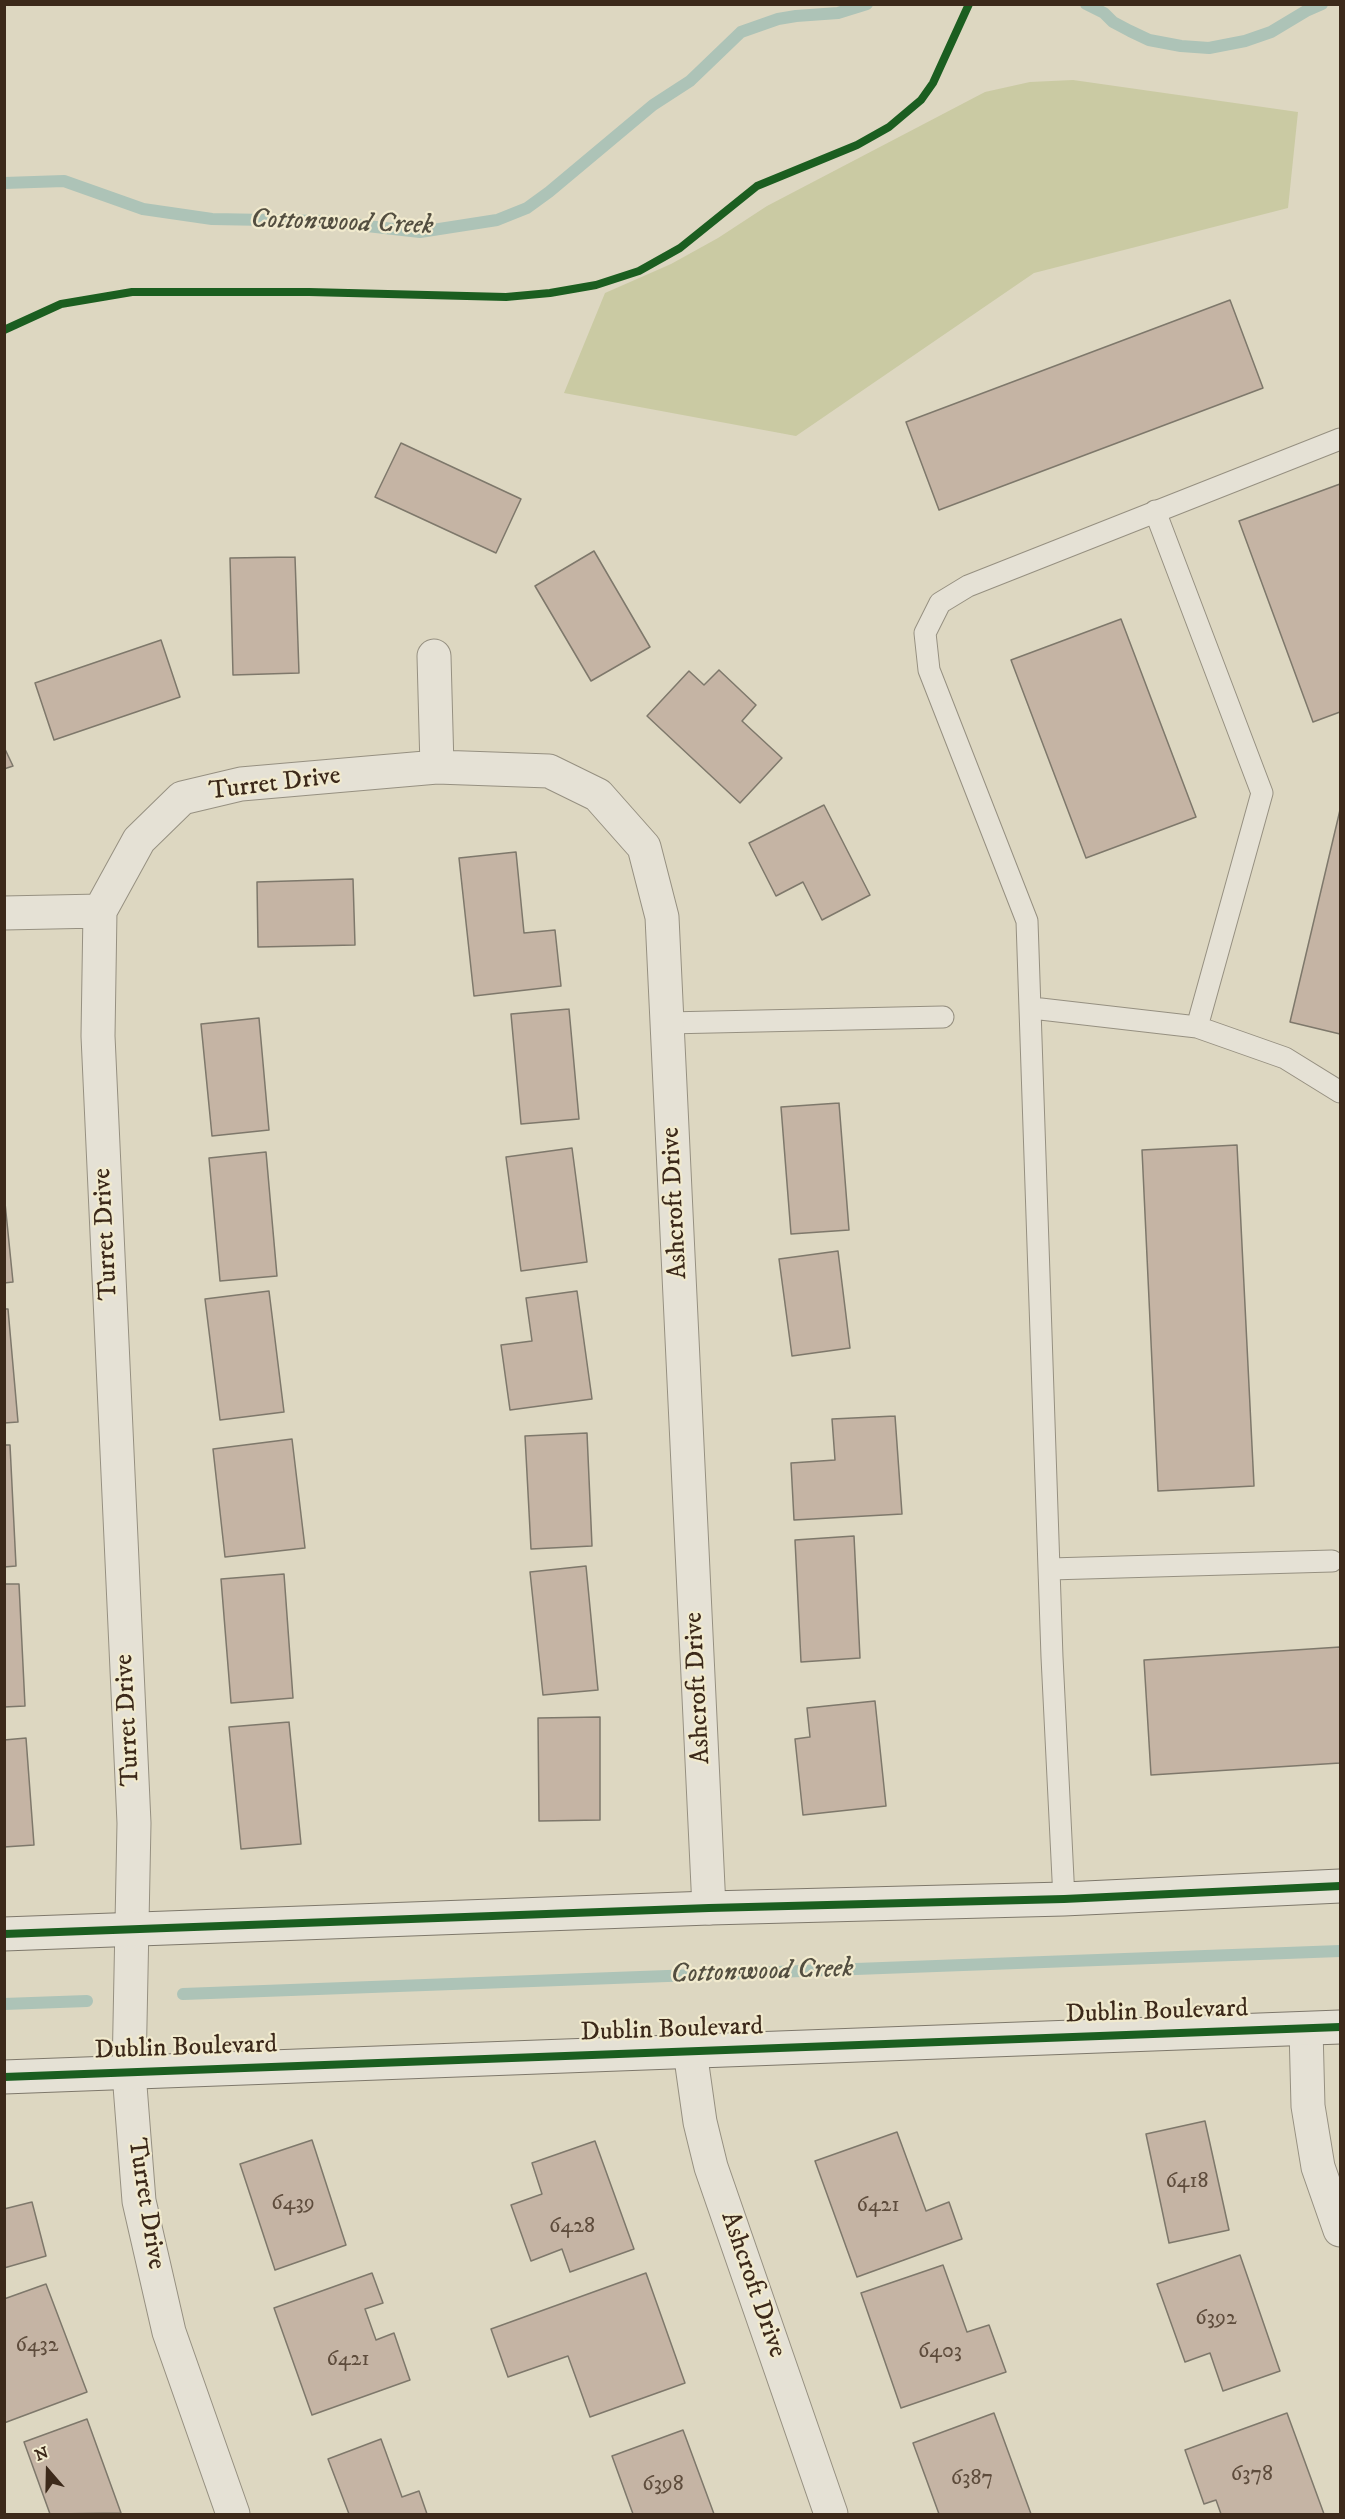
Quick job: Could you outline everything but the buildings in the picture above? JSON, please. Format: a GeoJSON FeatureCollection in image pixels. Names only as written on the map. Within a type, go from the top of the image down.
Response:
{"type":"FeatureCollection","features":[{"type":"Feature","properties":{"kind":"street"},"geometry":{"type":"LineString","coordinates":[[434,656],[437,768]]}},
{"type":"Feature","properties":{"kind":"street","name":"Turret Drive"},"geometry":{"type":"LineString","coordinates":[[233,2514],[169,2332],[139,2201],[129,2073],[134,1811],[98,1036],[100,911],[139,840],[182,798],[241,784],[437,768]]}},
{"type":"Feature","properties":{"kind":"street","name":"Ashcroft Drive"},"geometry":{"type":"LineString","coordinates":[[437,768],[549,771],[597,795],[644,847],[662,917],[710,1908]]}},
{"type":"Feature","properties":{"kind":"street"},"geometry":{"type":"LineString","coordinates":[[4,913],[100,911]]}},
{"type":"Feature","properties":{"kind":"street"},"geometry":{"type":"LineString","coordinates":[[4,1934],[710,1908],[1064,1899],[1341,1886]]}},
{"type":"Feature","properties":{"kind":"street","name":"Dublin Boulevard"},"geometry":{"type":"LineString","coordinates":[[4,2077],[1341,2027]]}},
{"type":"Feature","properties":{"kind":"street"},"geometry":{"type":"LineString","coordinates":[[1306,2029],[1308,2106],[1317,2156],[1341,2230]]}},
{"type":"Feature","properties":{"kind":"street","name":"Ashcroft Drive"},"geometry":{"type":"LineString","coordinates":[[690,2051],[700,2122],[711,2167],[831,2514]]}},
{"type":"Feature","properties":{"kind":"lane"},"geometry":{"type":"LineString","coordinates":[[1064,1899],[1027,921],[929,670],[925,633],[940,603],[968,586],[1341,440]]}},
{"type":"Feature","properties":{"kind":"lane"},"geometry":{"type":"LineString","coordinates":[[1155,511],[1262,793],[1197,1027]]}},
{"type":"Feature","properties":{"kind":"lane"},"geometry":{"type":"LineString","coordinates":[[1032,1008],[1197,1027],[1285,1058],[1341,1092]]}},
{"type":"Feature","properties":{"kind":"lane"},"geometry":{"type":"LineString","coordinates":[[667,1023],[943,1017]]}},
{"type":"Feature","properties":{"kind":"lane"},"geometry":{"type":"LineString","coordinates":[[1050,1569],[1332,1561]]}},
{"type":"Feature","properties":{"kind":"green space"},"geometry":{"type":"Polygon","coordinates":[[[1073,80],[1298,112],[1288,208],[1034,273],[796,436],[564,393],[605,293],[671,264],[718,238],[767,206],[985,92],[1030,82],[1073,80]]]}},
{"type":"Feature","properties":{"kind":"waterway","name":"Cottonwood Creek"},"geometry":{"type":"LineString","coordinates":[[4,183],[64,181],[143,209],[212,219],[323,221],[420,232],[497,220],[527,208],[549,192],[653,105],[690,81],[741,32],[778,19],[838,13],[867,4]]}},
{"type":"Feature","properties":{"kind":"waterway","name":"Cottonwood Creek"},"geometry":{"type":"LineString","coordinates":[[1086,4],[1104,13],[1113,22],[1149,40],[1209,48],[1245,41],[1271,32],[1322,4]]}},
{"type":"Feature","properties":{"kind":"waterway","name":"Cottonwood Creek"},"geometry":{"type":"LineString","coordinates":[[183,1994],[1340,1951]]}},
{"type":"Feature","properties":{"kind":"waterway","name":"Cottonwood Creek"},"geometry":{"type":"LineString","coordinates":[[4,2004],[87,2001]]}},
{"type":"Feature","properties":{"kind":"cycle path"},"geometry":{"type":"LineString","coordinates":[[4,330],[61,304],[132,292],[309,292],[506,297],[550,293],[596,285],[639,271],[680,248],[757,186],[857,145],[889,127],[921,100],[933,83],[969,4]]}},
{"type":"Feature","properties":{"kind":"cycle path"},"geometry":{"type":"LineString","coordinates":[[4,1934],[709,1908],[1064,1899],[1340,1886]]}},
{"type":"Feature","properties":{"kind":"cycle path"},"geometry":{"type":"LineString","coordinates":[[4,2077],[1340,2027]]}}]}
